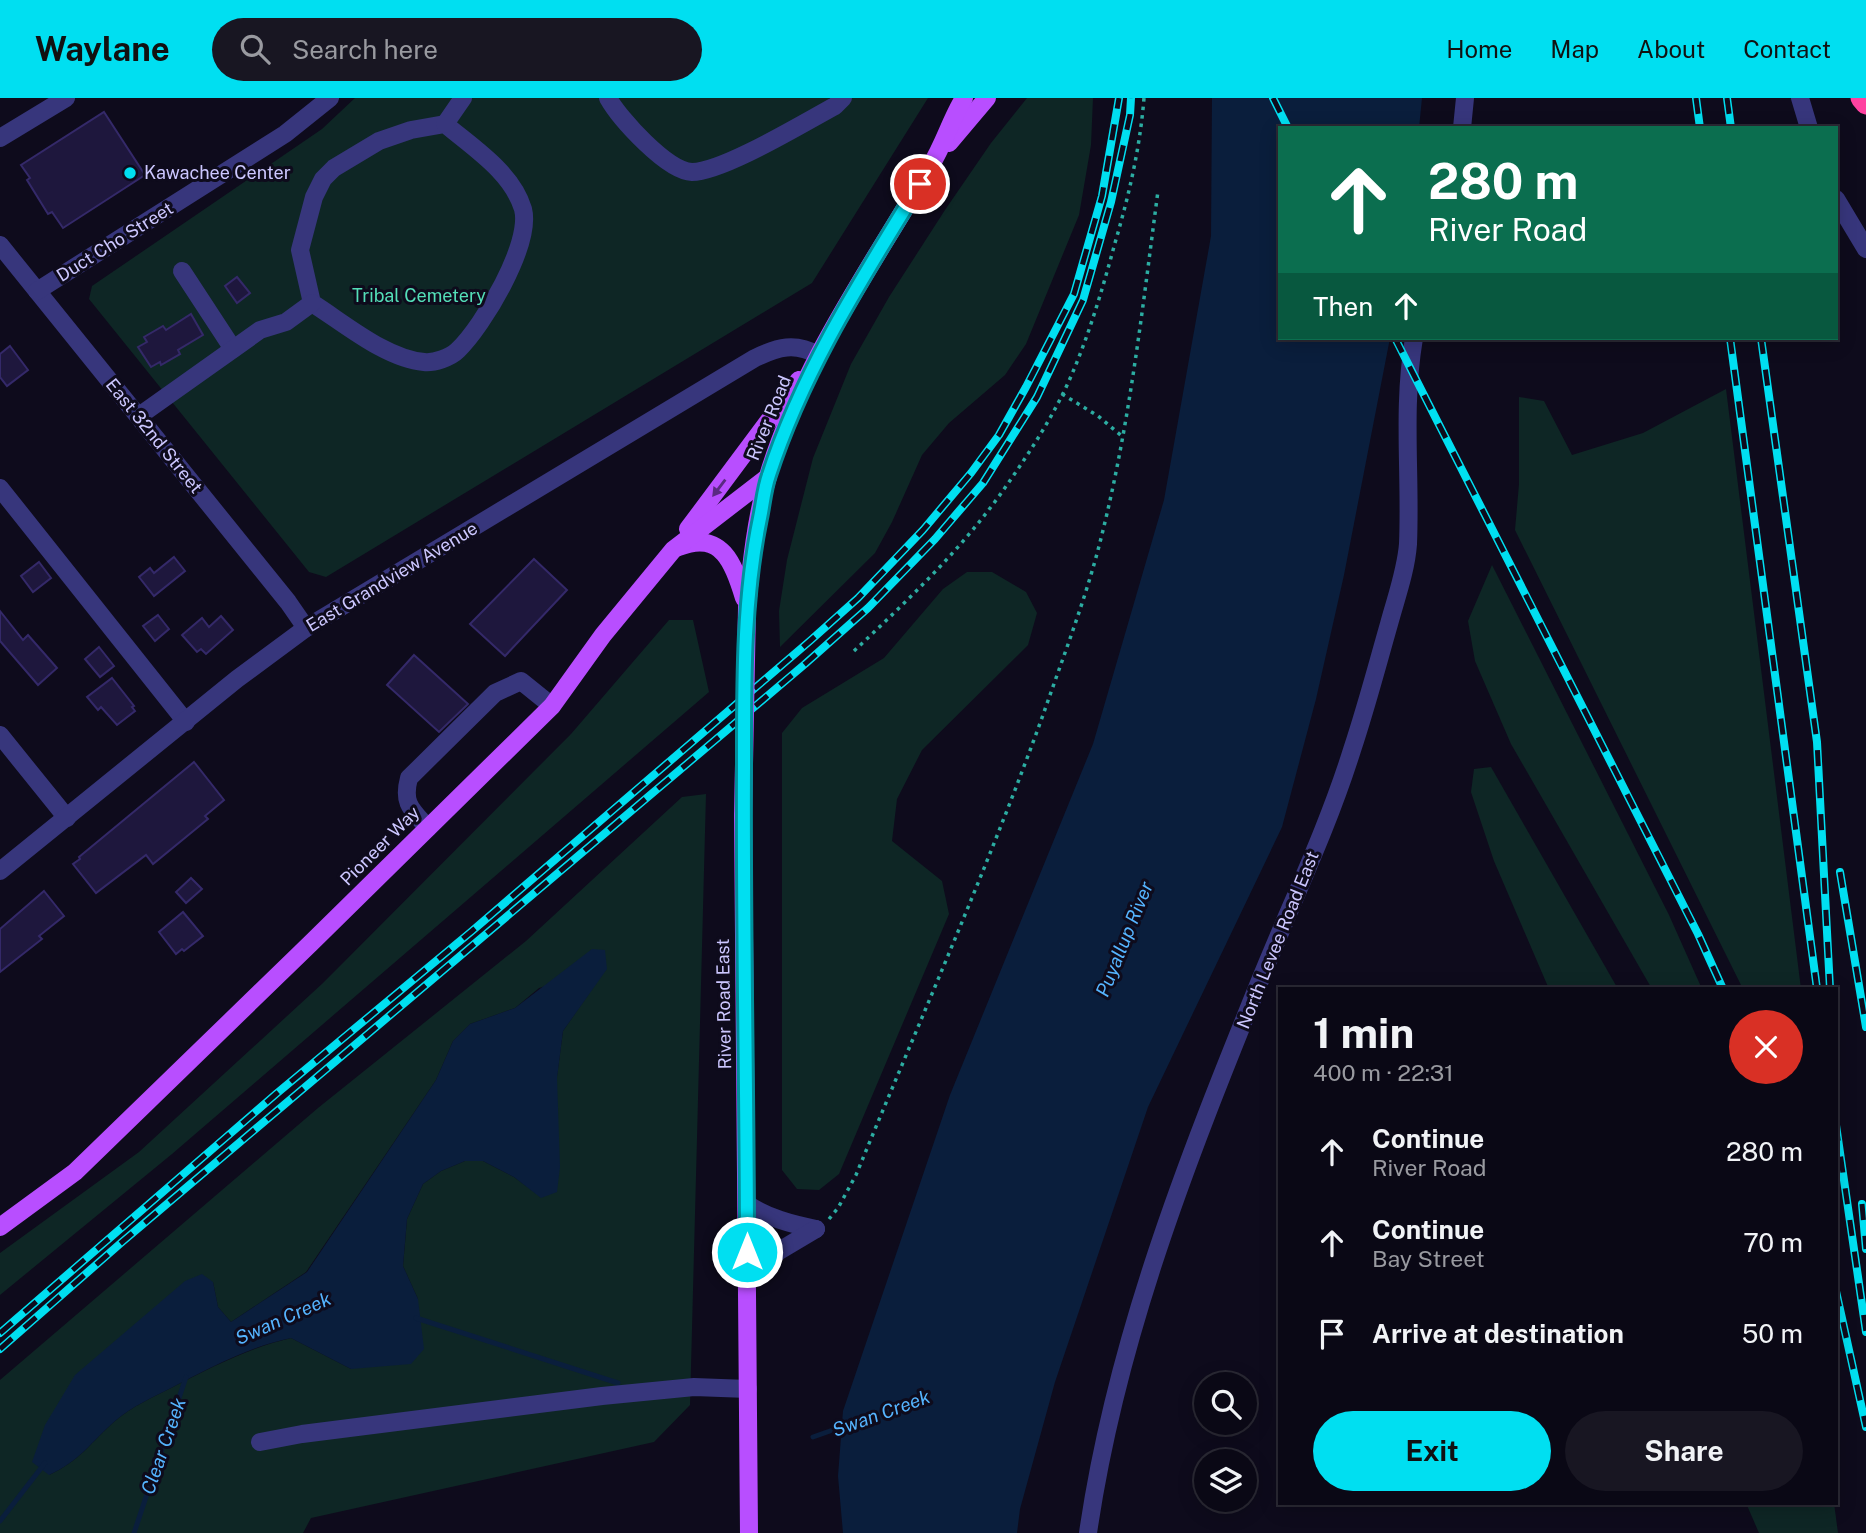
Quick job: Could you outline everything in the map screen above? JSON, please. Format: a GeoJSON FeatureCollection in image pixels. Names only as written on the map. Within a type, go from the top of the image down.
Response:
{"type":"FeatureCollection","features":[{"type":"Feature","properties":{"kind":"highway"},"geometry":{"type":"LineString","coordinates":[[1861,98],[1866,104]]}},
{"type":"Feature","properties":{"kind":"main road"},"geometry":{"type":"LineString","coordinates":[[933,162],[964,98]]}},
{"type":"Feature","properties":{"kind":"main road"},"geometry":{"type":"LineString","coordinates":[[933,162],[987,98]]}},
{"type":"Feature","properties":{"kind":"main road","name":"River Road"},"geometry":{"type":"LineString","coordinates":[[768,477],[818,355],[933,162]]}},
{"type":"Feature","properties":{"kind":"main road"},"geometry":{"type":"LineString","coordinates":[[673,550],[818,355]]}},
{"type":"Feature","properties":{"kind":"main road","name":"Pioneer Way"},"geometry":{"type":"LineString","coordinates":[[0,1227],[75,1172],[552,706],[603,635],[673,550],[768,477]]}},
{"type":"Feature","properties":{"kind":"main road","name":"River Road East"},"geometry":{"type":"LineString","coordinates":[[748,1533],[744,816],[747,608],[752,556],[768,477]]}},
{"type":"Feature","properties":{"kind":"main road"},"geometry":{"type":"LineString","coordinates":[[673,550],[695,543],[719,547],[737,573],[747,608]]}},
{"type":"Feature","properties":{"kind":"street","name":"Duct Cho Street"},"geometry":{"type":"LineString","coordinates":[[37,291],[285,134],[330,98]]}},
{"type":"Feature","properties":{"kind":"street"},"geometry":{"type":"LineString","coordinates":[[445,124],[494,164],[512,188],[522,208],[525,227],[514,261],[493,303],[458,351],[426,363],[390,353],[312,303],[300,250],[314,197],[323,178],[334,168],[379,141],[411,130],[445,124],[463,98]]}},
{"type":"Feature","properties":{"kind":"street"},"geometry":{"type":"LineString","coordinates":[[608,98],[615,110],[667,162],[691,172],[728,162],[835,106],[843,98]]}},
{"type":"Feature","properties":{"kind":"street"},"geometry":{"type":"LineString","coordinates":[[1462,126],[1465,98]]}},
{"type":"Feature","properties":{"kind":"street"},"geometry":{"type":"LineString","coordinates":[[1800,98],[1808,126]]}},
{"type":"Feature","properties":{"kind":"street"},"geometry":{"type":"LineString","coordinates":[[0,138],[60,99]]}},
{"type":"Feature","properties":{"kind":"street"},"geometry":{"type":"LineString","coordinates":[[1838,202],[1866,248]]}},
{"type":"Feature","properties":{"kind":"street","name":"East 32nd Street"},"geometry":{"type":"LineString","coordinates":[[0,244],[288,602],[306,628]]}},
{"type":"Feature","properties":{"kind":"street"},"geometry":{"type":"LineString","coordinates":[[182,271],[233,349]]}},
{"type":"Feature","properties":{"kind":"street"},"geometry":{"type":"LineString","coordinates":[[139,416],[260,330],[286,322],[312,303]]}},
{"type":"Feature","properties":{"kind":"street","name":"North Levee Road East"},"geometry":{"type":"LineString","coordinates":[[1088,1533],[1116,1389],[1150,1269],[1170,1210],[1245,1018],[1300,889],[1348,764],[1397,597],[1408,547],[1406,417],[1414,340]]}},
{"type":"Feature","properties":{"kind":"street","name":"East Grandview Avenue"},"geometry":{"type":"LineString","coordinates":[[0,872],[237,679],[306,628],[755,358],[786,346],[806,348],[818,355]]}},
{"type":"Feature","properties":{"kind":"street"},"geometry":{"type":"LineString","coordinates":[[0,488],[186,722]]}},
{"type":"Feature","properties":{"kind":"street"},"geometry":{"type":"LineString","coordinates":[[428,828],[407,803],[409,778],[495,693],[521,681],[552,706]]}},
{"type":"Feature","properties":{"kind":"street"},"geometry":{"type":"LineString","coordinates":[[0,735],[67,818]]}},
{"type":"Feature","properties":{"kind":"street"},"geometry":{"type":"LineString","coordinates":[[747,1204],[771,1217],[816,1228]]}},
{"type":"Feature","properties":{"kind":"street"},"geometry":{"type":"LineString","coordinates":[[747,1276],[779,1251],[816,1228]]}},
{"type":"Feature","properties":{"kind":"street"},"geometry":{"type":"LineString","coordinates":[[260,1442],[302,1434],[602,1396],[694,1388],[748,1388]]}},
{"type":"Feature","properties":{"kind":"path"},"geometry":{"type":"LineString","coordinates":[[854,651],[959,547],[1034,445],[1072,375],[1105,279],[1137,155],[1144,98]]}},
{"type":"Feature","properties":{"kind":"path"},"geometry":{"type":"LineString","coordinates":[[816,1228],[838,1208],[856,1175],[1009,808],[1075,625],[1098,551],[1123,438],[1158,191]]}},
{"type":"Feature","properties":{"kind":"path"},"geometry":{"type":"LineString","coordinates":[[1062,394],[1098,416],[1123,438]]}},
{"type":"Feature","properties":{"kind":"green space","name":"Tribal Cemetery"},"geometry":{"type":"Polygon","coordinates":[[[355,98],[928,98],[812,283],[326,577],[309,572],[89,299],[92,286],[322,129],[355,98]]]}},
{"type":"Feature","properties":{"kind":"green space"},"geometry":{"type":"Polygon","coordinates":[[[1027,98],[1093,98],[1091,145],[1079,215],[1026,344],[1005,375],[949,423],[922,455],[875,553],[780,647],[779,611],[787,560],[813,458],[851,364],[889,297],[945,210],[991,143],[1027,98]]]}},
{"type":"Feature","properties":{"kind":"green space"},"geometry":{"type":"Polygon","coordinates":[[[1726,389],[1801,987],[1742,987],[1515,530],[1519,484],[1519,397],[1544,401],[1572,455],[1643,433],[1726,389]]]}},
{"type":"Feature","properties":{"kind":"green space"},"geometry":{"type":"Polygon","coordinates":[[[1492,565],[1669,915],[1701,987],[1651,987],[1511,744],[1475,661],[1468,621],[1492,565]]]}},
{"type":"Feature","properties":{"kind":"green space"},"geometry":{"type":"Polygon","coordinates":[[[967,572],[992,572],[1026,592],[1037,613],[1028,645],[922,750],[897,799],[892,841],[942,881],[949,914],[839,1174],[819,1190],[797,1189],[782,1170],[782,733],[802,708],[884,658],[943,589],[967,572]]]}},
{"type":"Feature","properties":{"kind":"green space"},"geometry":{"type":"Polygon","coordinates":[[[669,620],[693,620],[709,692],[172,1154],[0,1295],[0,1253],[139,1152],[323,983],[571,734],[669,620]]]}},
{"type":"Feature","properties":{"kind":"green space"},"geometry":{"type":"Polygon","coordinates":[[[1491,767],[1617,987],[1548,987],[1494,861],[1471,792],[1474,769],[1491,767]]]}},
{"type":"Feature","properties":{"kind":"green space"},"geometry":{"type":"Polygon","coordinates":[[[706,794],[690,1405],[654,1442],[311,1518],[303,1533],[0,1533],[0,1380],[318,1108],[526,941],[682,797],[706,794]],[[606,969],[539,988],[515,1008],[470,1024],[453,1041],[436,1080],[306,1272],[231,1322],[218,1307],[213,1282],[49,1475],[77,1457],[115,1421],[135,1407],[215,1366],[260,1347],[291,1338],[351,1369],[418,1299],[403,1266],[407,1219],[423,1184],[441,1171],[465,1161],[483,1161],[514,1177],[541,1197],[563,1031],[606,969]]]}},
{"type":"Feature","properties":{"kind":"green space"},"geometry":{"type":"Polygon","coordinates":[[[1747,1505],[1834,1505],[1838,1533],[1759,1533],[1747,1505]]]}},
{"type":"Feature","properties":{"kind":"water","name":"Puyallup River"},"geometry":{"type":"Polygon","coordinates":[[[1212,98],[1422,98],[1419,126],[1278,126],[1278,340],[1390,340],[1344,575],[1316,699],[1282,827],[1148,1107],[1055,1382],[1020,1509],[1017,1533],[843,1533],[838,1476],[843,1411],[950,1095],[1093,744],[1164,500],[1211,236],[1212,98]]]}},
{"type":"Feature","properties":{"kind":"water"},"geometry":{"type":"Polygon","coordinates":[[[592,949],[605,950],[607,969],[563,1031],[557,1078],[560,1167],[557,1192],[541,1198],[514,1177],[483,1161],[465,1161],[441,1171],[423,1184],[407,1219],[403,1266],[418,1299],[424,1349],[411,1364],[351,1369],[291,1338],[275,1342],[230,1359],[135,1407],[115,1421],[60,1470],[49,1475],[32,1462],[45,1425],[75,1375],[185,1281],[202,1274],[213,1282],[218,1307],[231,1322],[307,1272],[436,1080],[453,1041],[470,1024],[515,1008],[592,949]]]}},
{"type":"Feature","properties":{"kind":"building"},"geometry":{"type":"Polygon","coordinates":[[[104,112],[145,175],[63,228],[52,212],[48,214],[21,165],[104,112]]]}},
{"type":"Feature","properties":{"kind":"building"},"geometry":{"type":"Polygon","coordinates":[[[237,277],[250,293],[237,303],[225,286],[237,277]]]}},
{"type":"Feature","properties":{"kind":"building"},"geometry":{"type":"Polygon","coordinates":[[[191,314],[203,335],[178,350],[180,354],[161,365],[160,362],[151,367],[138,347],[147,342],[144,337],[163,326],[166,330],[191,314]]]}},
{"type":"Feature","properties":{"kind":"building"},"geometry":{"type":"Polygon","coordinates":[[[10,346],[28,370],[7,386],[0,377],[0,354],[10,346]]]}},
{"type":"Feature","properties":{"kind":"building"},"geometry":{"type":"Polygon","coordinates":[[[174,557],[185,571],[154,596],[139,577],[150,568],[154,573],[174,557]]]}},
{"type":"Feature","properties":{"kind":"building"},"geometry":{"type":"Polygon","coordinates":[[[534,559],[567,590],[505,656],[470,624],[534,559]]]}},
{"type":"Feature","properties":{"kind":"building"},"geometry":{"type":"Polygon","coordinates":[[[39,562],[51,578],[33,592],[21,576],[39,562]]]}},
{"type":"Feature","properties":{"kind":"building"},"geometry":{"type":"Polygon","coordinates":[[[0,611],[23,640],[28,635],[57,668],[38,685],[0,641],[0,611]]]}},
{"type":"Feature","properties":{"kind":"building"},"geometry":{"type":"Polygon","coordinates":[[[158,615],[169,629],[155,641],[143,626],[158,615]]]}},
{"type":"Feature","properties":{"kind":"building"},"geometry":{"type":"Polygon","coordinates":[[[221,616],[233,630],[206,654],[201,649],[197,652],[182,635],[202,618],[209,627],[221,616]]]}},
{"type":"Feature","properties":{"kind":"building"},"geometry":{"type":"Polygon","coordinates":[[[99,647],[114,666],[100,677],[85,659],[99,647]]]}},
{"type":"Feature","properties":{"kind":"building"},"geometry":{"type":"Polygon","coordinates":[[[414,655],[468,704],[439,732],[387,685],[414,655]]]}},
{"type":"Feature","properties":{"kind":"building"},"geometry":{"type":"Polygon","coordinates":[[[112,678],[135,711],[117,725],[101,707],[98,710],[87,697],[112,678]]]}},
{"type":"Feature","properties":{"kind":"building"},"geometry":{"type":"Polygon","coordinates":[[[194,762],[224,800],[205,816],[208,819],[153,864],[146,855],[96,893],[73,864],[194,762]]]}},
{"type":"Feature","properties":{"kind":"building"},"geometry":{"type":"Polygon","coordinates":[[[191,878],[202,889],[186,903],[176,892],[191,878]]]}},
{"type":"Feature","properties":{"kind":"building"},"geometry":{"type":"Polygon","coordinates":[[[44,891],[64,916],[39,936],[42,939],[0,972],[0,929],[44,891]]]}},
{"type":"Feature","properties":{"kind":"building"},"geometry":{"type":"Polygon","coordinates":[[[183,912],[203,936],[176,954],[159,932],[183,912]]]}},
{"type":"Feature","properties":{"kind":"waterway","name":"Swan Creek"},"geometry":{"type":"LineString","coordinates":[[416,1318],[618,1383]]}},
{"type":"Feature","properties":{"kind":"waterway","name":"Clear Creek"},"geometry":{"type":"LineString","coordinates":[[134,1533],[186,1377]]}},
{"type":"Feature","properties":{"kind":"waterway","name":"Swan Creek"},"geometry":{"type":"LineString","coordinates":[[813,1437],[847,1425]]}},
{"type":"Feature","properties":{"kind":"waterway","name":"Swan Creek"},"geometry":{"type":"LineString","coordinates":[[0,1521],[45,1463]]}},
{"type":"Feature","properties":{"kind":"railway"},"geometry":{"type":"LineString","coordinates":[[0,1333],[276,1094],[472,931],[811,640],[858,598],[923,530],[999,435],[1074,294],[1102,196],[1119,98]]}},
{"type":"Feature","properties":{"kind":"railway"},"geometry":{"type":"LineString","coordinates":[[0,1349],[122,1242],[805,664],[868,608],[935,539],[983,483],[1037,397],[1083,300],[1111,202],[1130,115],[1131,98]]}},
{"type":"Feature","properties":{"kind":"railway"},"geometry":{"type":"LineString","coordinates":[[1273,98],[1287,126]]}},
{"type":"Feature","properties":{"kind":"railway"},"geometry":{"type":"LineString","coordinates":[[1696,98],[1700,126]]}},
{"type":"Feature","properties":{"kind":"railway"},"geometry":{"type":"LineString","coordinates":[[1727,98],[1731,126]]}},
{"type":"Feature","properties":{"kind":"railway"},"geometry":{"type":"LineString","coordinates":[[1396,340],[1698,934],[1722,987]]}},
{"type":"Feature","properties":{"kind":"railway"},"geometry":{"type":"LineString","coordinates":[[1730,340],[1817,987]]}},
{"type":"Feature","properties":{"kind":"railway"},"geometry":{"type":"LineString","coordinates":[[1761,340],[1817,742],[1830,987]]}},
{"type":"Feature","properties":{"kind":"railway"},"geometry":{"type":"LineString","coordinates":[[1840,872],[1866,1027]]}},
{"type":"Feature","properties":{"kind":"railway"},"geometry":{"type":"LineString","coordinates":[[1838,1139],[1866,1332]]}},
{"type":"Feature","properties":{"kind":"railway"},"geometry":{"type":"LineString","coordinates":[[1862,1204],[1866,1249]]}},
{"type":"Feature","properties":{"kind":"railway"},"geometry":{"type":"LineString","coordinates":[[1838,1300],[1866,1427]]}},
{"type":"Feature","properties":{"kind":"place","name":"Kawachee Center"},"geometry":{"type":"Point","coordinates":[130,173]}},
{"type":"Feature","properties":{"kind":"route"},"geometry":{"type":"LineString","coordinates":[[747,1252],[744,709],[747,608],[752,556],[768,477],[818,355],[920,184]]}}]}
